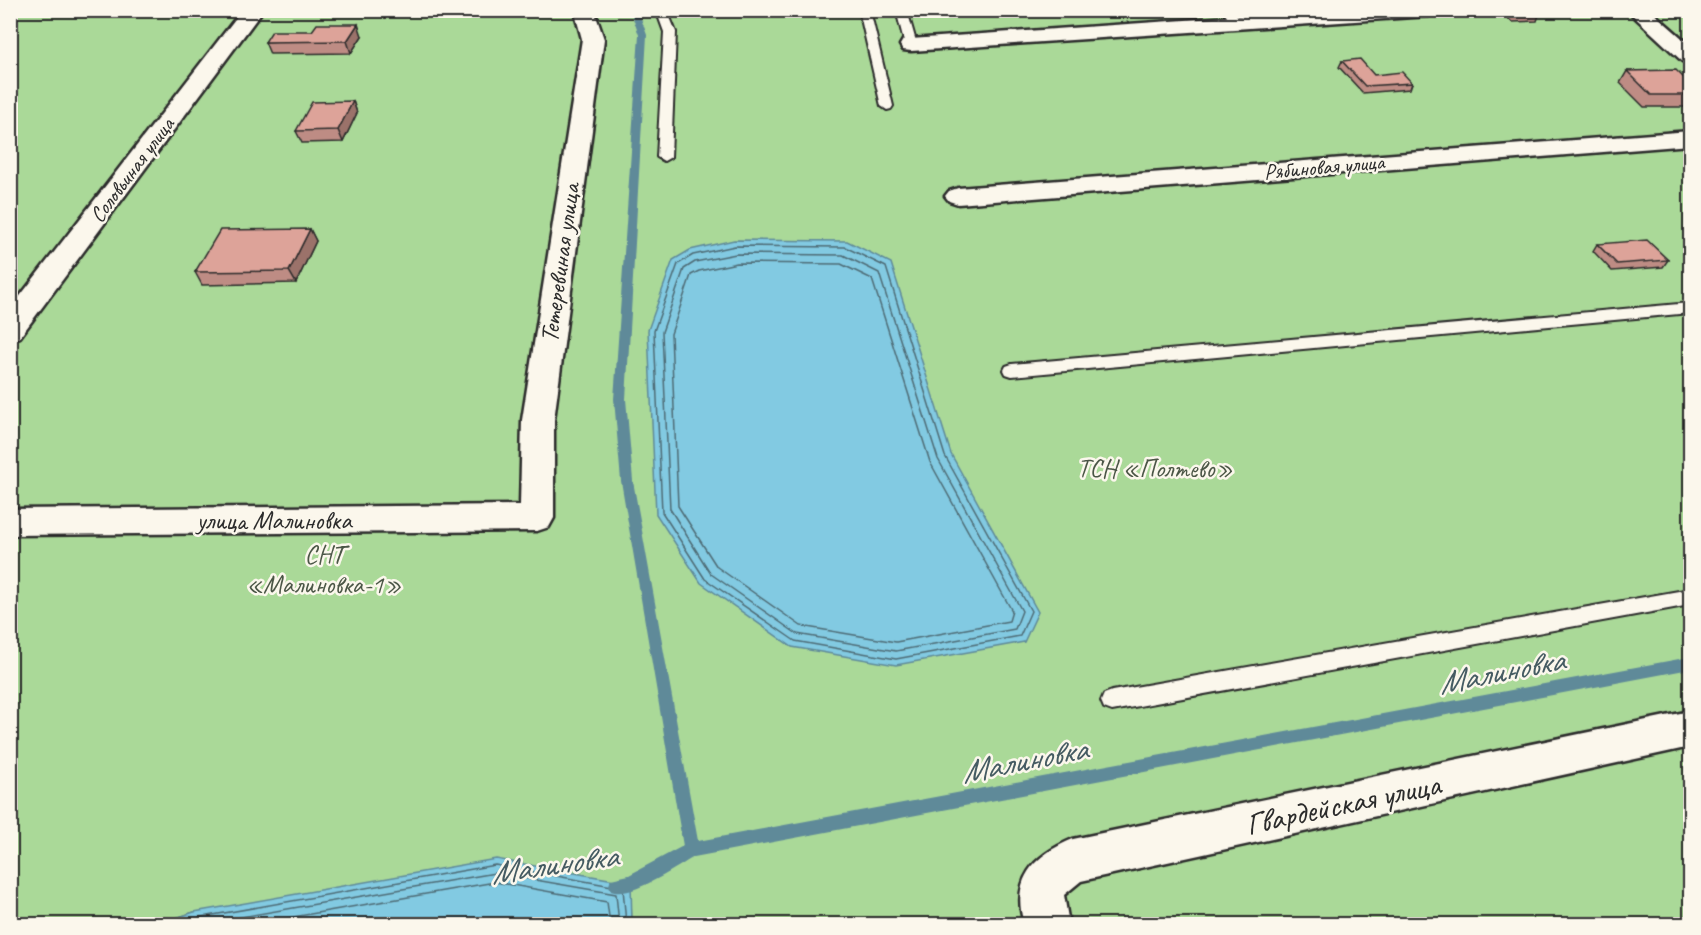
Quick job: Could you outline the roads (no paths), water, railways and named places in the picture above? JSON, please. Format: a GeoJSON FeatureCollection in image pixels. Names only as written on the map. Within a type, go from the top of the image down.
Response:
{"type":"FeatureCollection","features":[{"type":"Feature","properties":{"kind":"street","name":"Соловьиная улица"},"geometry":{"type":"LineString","coordinates":[[10,330],[253,10]]}},
{"type":"Feature","properties":{"kind":"street","name":"Тетеревиная улица"},"geometry":{"type":"LineString","coordinates":[[537,518],[538,420],[593,39],[584,10]]}},
{"type":"Feature","properties":{"kind":"street"},"geometry":{"type":"LineString","coordinates":[[911,45],[1232,17],[1428,10]]}},
{"type":"Feature","properties":{"kind":"street"},"geometry":{"type":"LineString","coordinates":[[1637,10],[1690,56]]}},
{"type":"Feature","properties":{"kind":"street","name":"Рябиновая улица"},"geometry":{"type":"LineString","coordinates":[[958,196],[1690,138]]}},
{"type":"Feature","properties":{"kind":"street","name":"улица Малиновка"},"geometry":{"type":"LineString","coordinates":[[10,522],[537,518]]}},
{"type":"Feature","properties":{"kind":"street","name":"Гвардейская улица"},"geometry":{"type":"LineString","coordinates":[[1047,924],[1042,908],[1041,889],[1052,872],[1073,861],[1690,729]]}},
{"type":"Feature","properties":{"kind":"lane"},"geometry":{"type":"LineString","coordinates":[[661,10],[670,32],[664,157]]}},
{"type":"Feature","properties":{"kind":"lane"},"geometry":{"type":"LineString","coordinates":[[864,10],[887,106]]}},
{"type":"Feature","properties":{"kind":"lane"},"geometry":{"type":"LineString","coordinates":[[901,10],[911,45]]}},
{"type":"Feature","properties":{"kind":"lane"},"geometry":{"type":"LineString","coordinates":[[1012,370],[1690,308]]}},
{"type":"Feature","properties":{"kind":"lane"},"geometry":{"type":"LineString","coordinates":[[1112,702],[1690,597]]}},
{"type":"Feature","properties":{"kind":"water"},"geometry":{"type":"Polygon","coordinates":[[[734,240],[847,241],[891,263],[951,454],[1038,612],[1024,642],[896,665],[792,647],[701,583],[656,514],[648,330],[673,260],[690,250],[734,240]]]}},
{"type":"Feature","properties":{"kind":"water"},"geometry":{"type":"Polygon","coordinates":[[[496,859],[631,883],[632,924],[158,924],[194,912],[496,859]]]}},
{"type":"Feature","properties":{"kind":"waterway"},"geometry":{"type":"LineString","coordinates":[[634,10],[643,35],[620,399],[627,481],[692,850]]}},
{"type":"Feature","properties":{"kind":"waterway","name":"Малиновка"},"geometry":{"type":"LineString","coordinates":[[692,850],[1690,663]]}},
{"type":"Feature","properties":{"kind":"waterway","name":"Малиновка"},"geometry":{"type":"LineString","coordinates":[[617,885],[631,883],[692,850]]}},
{"type":"Feature","properties":{"kind":"park label","name":"ТСН «Полтево»"},"geometry":{"type":"Point","coordinates":[1155,468]}},
{"type":"Feature","properties":{"kind":"park label","name":"СНТ «Малиновка-1»"},"geometry":{"type":"Point","coordinates":[324,569]}}]}
